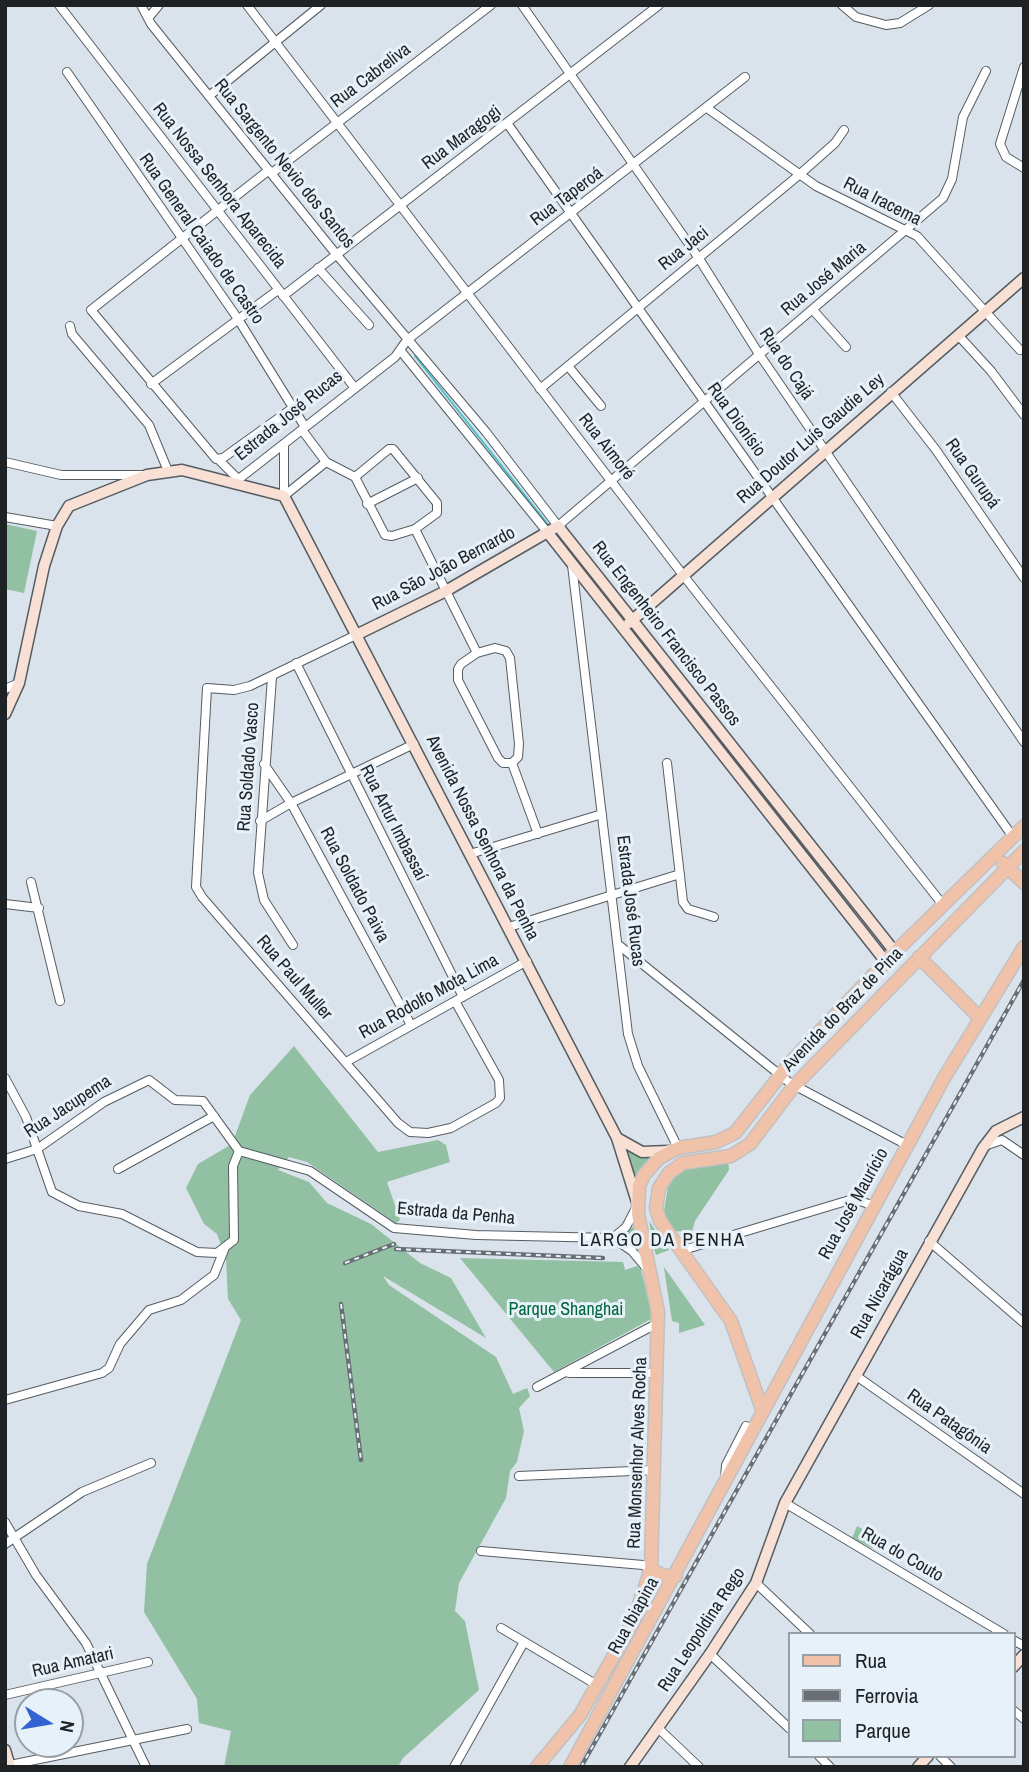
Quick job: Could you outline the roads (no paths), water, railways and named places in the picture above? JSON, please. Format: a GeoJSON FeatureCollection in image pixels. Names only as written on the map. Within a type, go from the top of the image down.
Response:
{"type":"FeatureCollection","features":[{"type":"Feature","properties":{"kind":"main road","name":"Avenida do Braz de Pina"},"geometry":{"type":"LineString","coordinates":[[678,1148],[716,1142],[735,1133],[779,1075],[895,952],[1024,826]]}},
{"type":"Feature","properties":{"kind":"main road","name":"Avenida do Braz de Pina"},"geometry":{"type":"LineString","coordinates":[[680,1251],[664,1228],[656,1208],[659,1188],[677,1167],[708,1157],[731,1156],[745,1149],[794,1086],[1024,851]]}},
{"type":"Feature","properties":{"kind":"main road"},"geometry":{"type":"LineString","coordinates":[[995,856],[1024,883]]}},
{"type":"Feature","properties":{"kind":"main road","name":"Rua José Maurício"},"geometry":{"type":"LineString","coordinates":[[762,1409],[907,1145],[1024,947]]}},
{"type":"Feature","properties":{"kind":"main road"},"geometry":{"type":"LineString","coordinates":[[919,957],[980,1018]]}},
{"type":"Feature","properties":{"kind":"main road"},"geometry":{"type":"LineString","coordinates":[[658,1323],[652,1276],[637,1204],[644,1175],[659,1158],[678,1148]]}},
{"type":"Feature","properties":{"kind":"main road"},"geometry":{"type":"LineString","coordinates":[[680,1251],[732,1321],[762,1409]]}},
{"type":"Feature","properties":{"kind":"main road","name":"Rua Monsenhor Alves Rocha"},"geometry":{"type":"LineString","coordinates":[[633,1622],[651,1569],[658,1323]]}},
{"type":"Feature","properties":{"kind":"main road","name":"Rua Ibiapina"},"geometry":{"type":"LineString","coordinates":[[570,1767],[676,1576],[726,1481],[749,1428],[762,1409]]}},
{"type":"Feature","properties":{"kind":"main road"},"geometry":{"type":"LineString","coordinates":[[651,1569],[661,1575],[676,1576]]}},
{"type":"Feature","properties":{"kind":"main road","name":"Rua Ibiapina"},"geometry":{"type":"LineString","coordinates":[[537,1767],[575,1721],[633,1622]]}},
{"type":"Feature","properties":{"kind":"street","name":"Rua Nossa Senhora Aparecida"},"geometry":{"type":"LineString","coordinates":[[59,5],[354,387]]}},
{"type":"Feature","properties":{"kind":"street","name":"Rua Sargento Nevio dos Santos"},"geometry":{"type":"LineString","coordinates":[[141,5],[151,24],[407,340]]}},
{"type":"Feature","properties":{"kind":"street"},"geometry":{"type":"LineString","coordinates":[[149,17],[159,5]]}},
{"type":"Feature","properties":{"kind":"street","name":"Rua Aimoré"},"geometry":{"type":"LineString","coordinates":[[247,5],[398,206],[683,575],[943,905]]}},
{"type":"Feature","properties":{"kind":"street"},"geometry":{"type":"LineString","coordinates":[[209,96],[321,5]]}},
{"type":"Feature","properties":{"kind":"street","name":"Rua Cabreliva"},"geometry":{"type":"LineString","coordinates":[[151,384],[90,310],[216,209],[270,172],[491,5]]}},
{"type":"Feature","properties":{"kind":"street","name":"Rua do Cajá"},"geometry":{"type":"LineString","coordinates":[[522,5],[573,74],[698,257],[760,354],[1024,742]]}},
{"type":"Feature","properties":{"kind":"street","name":"Rua Maragogi"},"geometry":{"type":"LineString","coordinates":[[151,384],[238,318],[318,268],[573,74],[659,5]]}},
{"type":"Feature","properties":{"kind":"street"},"geometry":{"type":"LineString","coordinates":[[842,5],[856,17],[886,25],[900,23],[929,5]]}},
{"type":"Feature","properties":{"kind":"street"},"geometry":{"type":"LineString","coordinates":[[1024,67],[1000,144],[1006,157],[1024,168]]}},
{"type":"Feature","properties":{"kind":"street","name":"Rua José Maria"},"geometry":{"type":"LineString","coordinates":[[553,529],[613,482],[936,206],[948,191],[963,117],[986,71]]}},
{"type":"Feature","properties":{"kind":"street","name":"Rua General Caiado de Castro"},"geometry":{"type":"LineString","coordinates":[[67,72],[180,239],[238,318],[326,461]]}},
{"type":"Feature","properties":{"kind":"street","name":"Rua Taperoá"},"geometry":{"type":"LineString","coordinates":[[407,340],[745,77]]}},
{"type":"Feature","properties":{"kind":"street","name":"Rua Iracema"},"geometry":{"type":"LineString","coordinates":[[707,108],[799,175],[907,229],[925,243],[1020,350]]}},
{"type":"Feature","properties":{"kind":"street","name":"Rua Dionísio"},"geometry":{"type":"LineString","coordinates":[[507,123],[1013,837]]}},
{"type":"Feature","properties":{"kind":"street","name":"Rua Jaci"},"geometry":{"type":"LineString","coordinates":[[540,388],[799,175],[835,143],[844,130]]}},
{"type":"Feature","properties":{"kind":"street"},"geometry":{"type":"LineString","coordinates":[[318,268],[369,325]]}},
{"type":"Feature","properties":{"kind":"street","name":"Rua Doutor Luís Gaudie Ley"},"geometry":{"type":"LineString","coordinates":[[629,623],[1024,278]]}},
{"type":"Feature","properties":{"kind":"street"},"geometry":{"type":"LineString","coordinates":[[813,310],[846,346]]}},
{"type":"Feature","properties":{"kind":"street"},"geometry":{"type":"LineString","coordinates":[[70,326],[72,334],[149,425],[168,471]]}},
{"type":"Feature","properties":{"kind":"street"},"geometry":{"type":"LineString","coordinates":[[958,335],[991,371],[1024,415]]}},
{"type":"Feature","properties":{"kind":"street","name":"Estrada José Rucas"},"geometry":{"type":"LineString","coordinates":[[5,714],[19,683],[44,566],[57,526],[69,506],[75,501],[147,475],[168,471],[192,470],[237,480],[400,350],[407,340]]}},
{"type":"Feature","properties":{"kind":"street","name":"Rua Engenheiro Francisco Passos"},"geometry":{"type":"LineString","coordinates":[[407,340],[486,432],[553,529],[572,565],[629,623]]}},
{"type":"Feature","properties":{"kind":"street","name":"Rua Engenheiro Francisco Passos"},"geometry":{"type":"LineString","coordinates":[[400,350],[553,529],[629,623],[755,784],[886,962]]}},
{"type":"Feature","properties":{"kind":"street"},"geometry":{"type":"LineString","coordinates":[[568,366],[601,406]]}},
{"type":"Feature","properties":{"kind":"street"},"geometry":{"type":"LineString","coordinates":[[151,384],[211,457],[221,459],[237,480],[284,496]]}},
{"type":"Feature","properties":{"kind":"street","name":"Rua Gurupá"},"geometry":{"type":"LineString","coordinates":[[891,392],[973,502],[1024,578]]}},
{"type":"Feature","properties":{"kind":"street"},"geometry":{"type":"LineString","coordinates":[[221,459],[294,407]]}},
{"type":"Feature","properties":{"kind":"street"},"geometry":{"type":"LineString","coordinates":[[284,444],[284,496]]}},
{"type":"Feature","properties":{"kind":"street"},"geometry":{"type":"LineString","coordinates":[[284,496],[326,461],[355,477],[385,535],[392,536],[415,529],[437,513],[438,508],[418,478],[390,448],[355,477]]}},
{"type":"Feature","properties":{"kind":"street"},"geometry":{"type":"LineString","coordinates":[[5,462],[61,475],[147,475]]}},
{"type":"Feature","properties":{"kind":"street"},"geometry":{"type":"LineString","coordinates":[[367,504],[418,478]]}},
{"type":"Feature","properties":{"kind":"street","name":"Avenida Nossa Senhora da Penha"},"geometry":{"type":"LineString","coordinates":[[284,496],[617,1138]]}},
{"type":"Feature","properties":{"kind":"street"},"geometry":{"type":"LineString","coordinates":[[5,517],[57,526]]}},
{"type":"Feature","properties":{"kind":"street"},"geometry":{"type":"LineString","coordinates":[[415,529],[444,592],[477,653]]}},
{"type":"Feature","properties":{"kind":"street","name":"Rua São João Bernardo"},"geometry":{"type":"LineString","coordinates":[[356,635],[444,592],[553,529]]}},
{"type":"Feature","properties":{"kind":"street","name":"Estrada José Rucas"},"geometry":{"type":"LineString","coordinates":[[572,565],[632,1049],[678,1148]]}},
{"type":"Feature","properties":{"kind":"street"},"geometry":{"type":"LineString","coordinates":[[272,677],[356,635]]}},
{"type":"Feature","properties":{"kind":"street"},"geometry":{"type":"LineString","coordinates":[[499,648],[510,658],[519,744],[518,757],[512,763],[503,763],[498,758],[458,680],[457,669],[477,653],[499,648]]}},
{"type":"Feature","properties":{"kind":"street","name":"Rua Artur Imbassaí"},"geometry":{"type":"LineString","coordinates":[[296,663],[459,999]]}},
{"type":"Feature","properties":{"kind":"street","name":"Rua Soldado Vasco"},"geometry":{"type":"LineString","coordinates":[[272,677],[257,865],[260,889],[293,945]]}},
{"type":"Feature","properties":{"kind":"street","name":"Rua Paul Muller"},"geometry":{"type":"LineString","coordinates":[[272,677],[234,690],[210,686],[205,690],[196,887],[201,897],[398,1123],[411,1132],[428,1133],[466,1122],[496,1103],[501,1091],[499,1080],[459,999]]}},
{"type":"Feature","properties":{"kind":"street"},"geometry":{"type":"LineString","coordinates":[[5,689],[19,683]]}},
{"type":"Feature","properties":{"kind":"street"},"geometry":{"type":"LineString","coordinates":[[260,821],[291,803],[414,744]]}},
{"type":"Feature","properties":{"kind":"street"},"geometry":{"type":"LineString","coordinates":[[512,763],[538,834]]}},
{"type":"Feature","properties":{"kind":"street"},"geometry":{"type":"LineString","coordinates":[[667,763],[685,906],[714,917]]}},
{"type":"Feature","properties":{"kind":"street","name":"Rua Soldado Paiva"},"geometry":{"type":"LineString","coordinates":[[264,764],[291,803],[411,1025]]}},
{"type":"Feature","properties":{"kind":"street","name":"Rua Engenheiro Francisco Passos"},"geometry":{"type":"LineString","coordinates":[[755,784],[895,952]]}},
{"type":"Feature","properties":{"kind":"street"},"geometry":{"type":"LineString","coordinates":[[470,853],[602,814]]}},
{"type":"Feature","properties":{"kind":"street"},"geometry":{"type":"LineString","coordinates":[[509,927],[611,893],[680,874]]}},
{"type":"Feature","properties":{"kind":"street"},"geometry":{"type":"LineString","coordinates":[[31,882],[61,1001]]}},
{"type":"Feature","properties":{"kind":"street"},"geometry":{"type":"LineString","coordinates":[[5,904],[38,908]]}},
{"type":"Feature","properties":{"kind":"street"},"geometry":{"type":"LineString","coordinates":[[865,936],[876,927]]}},
{"type":"Feature","properties":{"kind":"street"},"geometry":{"type":"LineString","coordinates":[[620,946],[794,1086],[907,1145]]}},
{"type":"Feature","properties":{"kind":"street","name":"Rua Rodolfo Mota Lima"},"geometry":{"type":"LineString","coordinates":[[346,1062],[527,961]]}},
{"type":"Feature","properties":{"kind":"street"},"geometry":{"type":"LineString","coordinates":[[5,1078],[37,1149],[46,1182],[60,1198],[122,1214],[197,1252],[208,1254],[224,1250]]}},
{"type":"Feature","properties":{"kind":"street","name":"Rua Jacupema"},"geometry":{"type":"LineString","coordinates":[[5,1159],[37,1149],[104,1101],[149,1080],[175,1100],[200,1099],[239,1151]]}},
{"type":"Feature","properties":{"kind":"street"},"geometry":{"type":"LineString","coordinates":[[118,1169],[214,1116]]}},
{"type":"Feature","properties":{"kind":"street","name":"Rua Nicarágua"},"geometry":{"type":"LineString","coordinates":[[785,1503],[983,1148],[996,1131],[1024,1117]]}},
{"type":"Feature","properties":{"kind":"street"},"geometry":{"type":"LineString","coordinates":[[617,1138],[635,1151],[651,1154],[678,1148]]}},
{"type":"Feature","properties":{"kind":"street"},"geometry":{"type":"LineString","coordinates":[[617,1138],[637,1204],[626,1227],[613,1238],[632,1251],[652,1276]]}},
{"type":"Feature","properties":{"kind":"street"},"geometry":{"type":"LineString","coordinates":[[983,1148],[1002,1140],[1024,1155]]}},
{"type":"Feature","properties":{"kind":"street"},"geometry":{"type":"LineString","coordinates":[[5,1400],[102,1373],[109,1368],[120,1345],[149,1310],[181,1300],[214,1275],[224,1250],[234,1240],[233,1166],[239,1151]]}},
{"type":"Feature","properties":{"kind":"street","name":"Estrada da Penha"},"geometry":{"type":"LineString","coordinates":[[239,1151],[310,1171],[394,1228],[476,1235],[613,1238]]}},
{"type":"Feature","properties":{"kind":"street"},"geometry":{"type":"LineString","coordinates":[[680,1251],[856,1199],[869,1204]]}},
{"type":"Feature","properties":{"kind":"street"},"geometry":{"type":"LineString","coordinates":[[929,1241],[1024,1323]]}},
{"type":"Feature","properties":{"kind":"street"},"geometry":{"type":"LineString","coordinates":[[537,1388],[658,1323]]}},
{"type":"Feature","properties":{"kind":"street"},"geometry":{"type":"LineString","coordinates":[[566,1373],[657,1373]]}},
{"type":"Feature","properties":{"kind":"street","name":"Rua Patagônia"},"geometry":{"type":"LineString","coordinates":[[855,1375],[1024,1494]]}},
{"type":"Feature","properties":{"kind":"street"},"geometry":{"type":"LineString","coordinates":[[9,1541],[82,1492],[151,1463]]}},
{"type":"Feature","properties":{"kind":"street"},"geometry":{"type":"LineString","coordinates":[[519,1476],[655,1471]]}},
{"type":"Feature","properties":{"kind":"street","name":"Rua Leopoldina Rego"},"geometry":{"type":"LineString","coordinates":[[630,1767],[710,1654],[756,1583],[785,1503]]}},
{"type":"Feature","properties":{"kind":"street","name":"Rua do Couto"},"geometry":{"type":"LineString","coordinates":[[785,1503],[1001,1632]]}},
{"type":"Feature","properties":{"kind":"street"},"geometry":{"type":"LineString","coordinates":[[5,1522],[9,1541],[79,1633],[146,1767]]}},
{"type":"Feature","properties":{"kind":"street"},"geometry":{"type":"LineString","coordinates":[[481,1551],[643,1565],[651,1569]]}},
{"type":"Feature","properties":{"kind":"street"},"geometry":{"type":"LineString","coordinates":[[756,1583],[808,1632]]}},
{"type":"Feature","properties":{"kind":"street"},"geometry":{"type":"LineString","coordinates":[[501,1628],[597,1685]]}},
{"type":"Feature","properties":{"kind":"street"},"geometry":{"type":"LineString","coordinates":[[454,1767],[524,1642]]}},
{"type":"Feature","properties":{"kind":"street"},"geometry":{"type":"LineString","coordinates":[[710,1654],[788,1727]]}},
{"type":"Feature","properties":{"kind":"street","name":"Rua Amatari"},"geometry":{"type":"LineString","coordinates":[[5,1695],[148,1662]]}},
{"type":"Feature","properties":{"kind":"street"},"geometry":{"type":"LineString","coordinates":[[658,1728],[699,1767]]}},
{"type":"Feature","properties":{"kind":"street"},"geometry":{"type":"LineString","coordinates":[[5,1751],[10,1766],[187,1729]]}},
{"type":"Feature","properties":{"kind":"waterway"},"geometry":{"type":"LineString","coordinates":[[415,356],[550,527]]}},
{"type":"Feature","properties":{"kind":"waterway"},"geometry":{"type":"LineString","coordinates":[[560,539],[599,586]]}},
{"type":"Feature","properties":{"kind":"waterway"},"geometry":{"type":"LineString","coordinates":[[630,626],[781,817]]}},
{"type":"Feature","properties":{"kind":"railway"},"geometry":{"type":"LineString","coordinates":[[581,1767],[1024,980]]}},
{"type":"Feature","properties":{"kind":"railway"},"geometry":{"type":"LineString","coordinates":[[345,1263],[394,1244]]}},
{"type":"Feature","properties":{"kind":"railway"},"geometry":{"type":"LineString","coordinates":[[396,1249],[603,1258]]}},
{"type":"Feature","properties":{"kind":"railway"},"geometry":{"type":"LineString","coordinates":[[341,1304],[361,1460]]}},
{"type":"Feature","properties":{"kind":"district","name":"LARGO DA PENHA"},"geometry":{"type":"Point","coordinates":[663,1241]}},
{"type":"Feature","properties":{"kind":"park label","name":"Parque Shanghai"},"geometry":{"type":"Point","coordinates":[566,1310]}}]}
